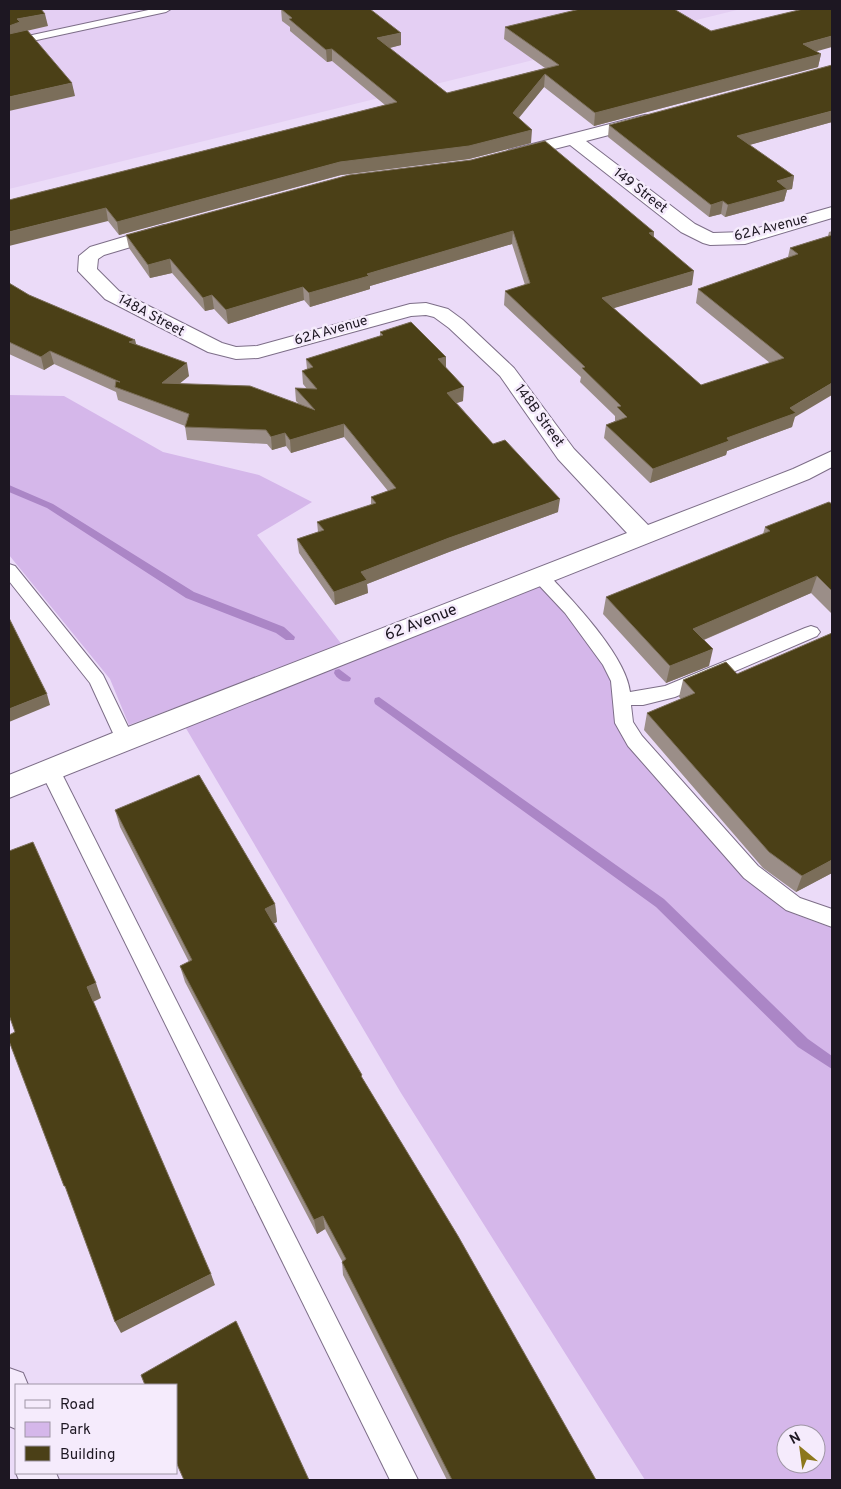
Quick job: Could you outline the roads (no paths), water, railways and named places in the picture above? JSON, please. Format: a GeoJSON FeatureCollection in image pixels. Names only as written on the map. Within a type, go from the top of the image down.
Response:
{"type":"FeatureCollection","features":[{"type":"Feature","properties":{"kind":"main road"},"geometry":{"type":"LineString","coordinates":[[9,1387],[15,1407]]}},
{"type":"Feature","properties":{"kind":"street"},"geometry":{"type":"LineString","coordinates":[[497,159],[659,116]]}},
{"type":"Feature","properties":{"kind":"street","name":"149 Street"},"geometry":{"type":"LineString","coordinates":[[573,139],[688,228],[710,239]]}},
{"type":"Feature","properties":{"kind":"street","name":"62A Avenue"},"geometry":{"type":"LineString","coordinates":[[710,239],[745,238],[832,212]]}},
{"type":"Feature","properties":{"kind":"street","name":"148A Street"},"geometry":{"type":"LineString","coordinates":[[179,227],[105,247],[89,256],[88,271],[112,295],[197,340],[215,348],[236,353]]}},
{"type":"Feature","properties":{"kind":"street","name":"62A Avenue"},"geometry":{"type":"LineString","coordinates":[[236,353],[258,352],[389,315],[426,309]]}},
{"type":"Feature","properties":{"kind":"street","name":"148B Street"},"geometry":{"type":"LineString","coordinates":[[426,309],[441,313],[456,324],[507,372],[566,454],[644,536]]}},
{"type":"Feature","properties":{"kind":"street","name":"62 Avenue"},"geometry":{"type":"LineString","coordinates":[[9,787],[125,739],[829,464]]}},
{"type":"Feature","properties":{"kind":"lane"},"geometry":{"type":"LineString","coordinates":[[100,9],[113,21]]}},
{"type":"Feature","properties":{"kind":"lane"},"geometry":{"type":"LineString","coordinates":[[9,44],[166,9]]}},
{"type":"Feature","properties":{"kind":"lane"},"geometry":{"type":"LineString","coordinates":[[9,570],[97,680],[125,739]]}},
{"type":"Feature","properties":{"kind":"lane"},"geometry":{"type":"LineString","coordinates":[[540,576],[571,610],[610,662],[620,681],[624,723],[635,741],[751,872],[793,904],[832,917]]}},
{"type":"Feature","properties":{"kind":"lane"},"geometry":{"type":"LineString","coordinates":[[622,699],[643,698],[669,692],[811,632]]}},
{"type":"Feature","properties":{"kind":"lane"},"geometry":{"type":"LineString","coordinates":[[50,770],[404,1480]]}},
{"type":"Feature","properties":{"kind":"waterway"},"geometry":{"type":"LineString","coordinates":[[9,488],[50,506],[190,595],[280,630],[290,637]]}},
{"type":"Feature","properties":{"kind":"waterway"},"geometry":{"type":"LineString","coordinates":[[339,673],[346,678]]}},
{"type":"Feature","properties":{"kind":"waterway"},"geometry":{"type":"LineString","coordinates":[[379,701],[660,903],[803,1043],[832,1063]]}}]}
